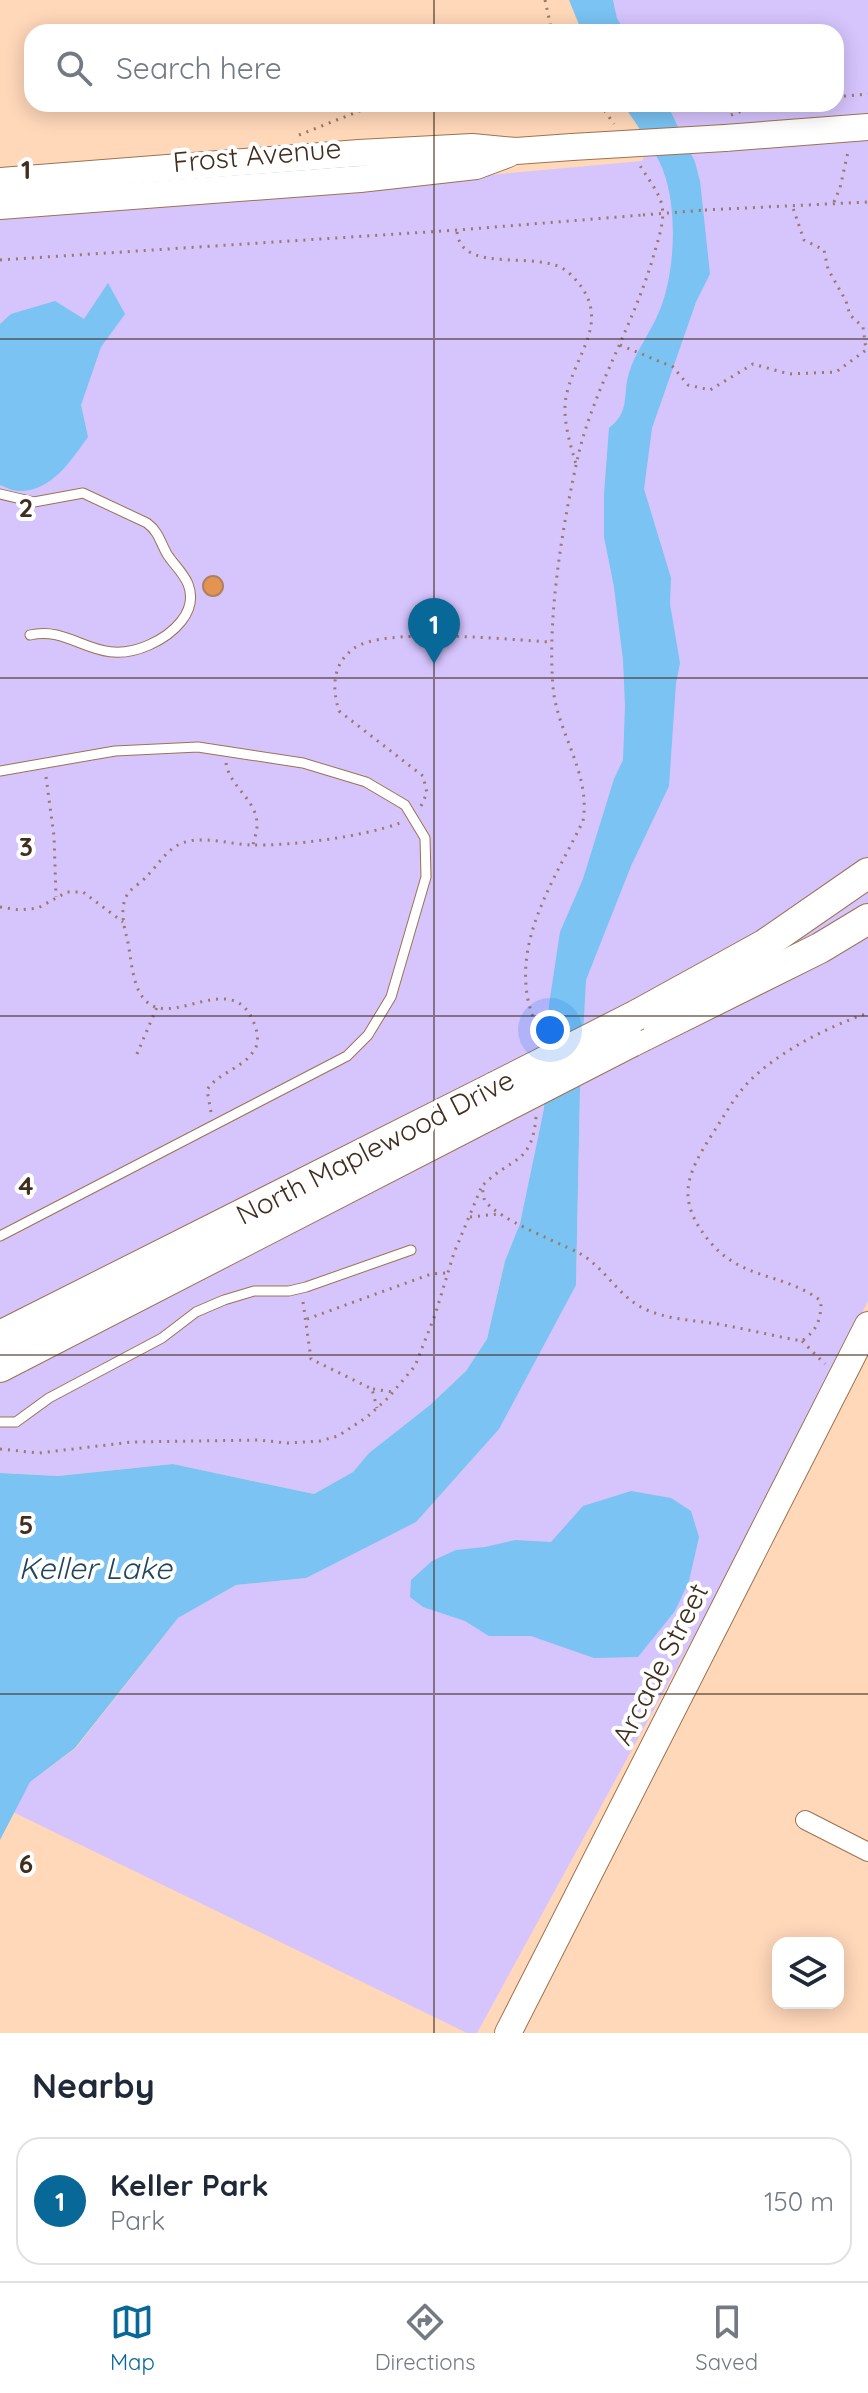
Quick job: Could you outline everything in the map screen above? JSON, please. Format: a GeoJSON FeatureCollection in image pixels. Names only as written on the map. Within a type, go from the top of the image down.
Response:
{"type":"FeatureCollection","features":[{"type":"Feature","properties":{"kind":"main road","name":"North Maplewood Drive"},"geometry":{"type":"LineString","coordinates":[[634,1028],[764,945],[868,873]]}},
{"type":"Feature","properties":{"kind":"main road","name":"North Maplewood Drive"},"geometry":{"type":"LineString","coordinates":[[0,1367],[492,1101],[634,1028],[820,948],[868,919]]}},
{"type":"Feature","properties":{"kind":"main road","name":"North Maplewood Drive"},"geometry":{"type":"LineString","coordinates":[[0,1336],[492,1101]]}},
{"type":"Feature","properties":{"kind":"street","name":"Frost Avenue"},"geometry":{"type":"LineString","coordinates":[[0,181],[359,153],[472,147],[516,151],[572,147],[722,128],[861,128]]}},
{"type":"Feature","properties":{"kind":"street","name":"Frost Avenue"},"geometry":{"type":"LineString","coordinates":[[0,206],[433,171],[476,166],[516,151]]}},
{"type":"Feature","properties":{"kind":"street","name":"Arcade Street"},"geometry":{"type":"LineString","coordinates":[[508,2033],[868,1325]]}},
{"type":"Feature","properties":{"kind":"street"},"geometry":{"type":"LineString","coordinates":[[805,1820],[868,1852]]}},
{"type":"Feature","properties":{"kind":"lane"},"geometry":{"type":"LineString","coordinates":[[0,494],[34,502],[83,493],[147,523],[157,530],[168,555],[189,587],[185,618],[173,631],[148,646],[123,653],[99,651],[46,631],[30,635]]}},
{"type":"Feature","properties":{"kind":"lane"},"geometry":{"type":"LineString","coordinates":[[0,771],[115,751],[198,747],[303,763],[366,782],[405,805],[425,838],[426,877],[391,997],[368,1035],[347,1056],[0,1236]]}},
{"type":"Feature","properties":{"kind":"lane"},"geometry":{"type":"LineString","coordinates":[[0,1422],[16,1422],[49,1398],[162,1338],[196,1312],[224,1300],[254,1291],[301,1288],[411,1250]]}},
{"type":"Feature","properties":{"kind":"path"},"geometry":{"type":"LineString","coordinates":[[545,0],[550,24]]}},
{"type":"Feature","properties":{"kind":"path"},"geometry":{"type":"LineString","coordinates":[[844,96],[868,94]]}},
{"type":"Feature","properties":{"kind":"path"},"geometry":{"type":"LineString","coordinates":[[295,137],[357,112]]}},
{"type":"Feature","properties":{"kind":"path"},"geometry":{"type":"LineString","coordinates":[[606,112],[616,127]]}},
{"type":"Feature","properties":{"kind":"path"},"geometry":{"type":"LineString","coordinates":[[722,128],[749,112]]}},
{"type":"Feature","properties":{"kind":"path"},"geometry":{"type":"LineString","coordinates":[[833,203],[861,128]]}},
{"type":"Feature","properties":{"kind":"path"},"geometry":{"type":"LineString","coordinates":[[543,1041],[528,1001],[525,983],[528,954],[540,907],[583,821],[584,810],[582,783],[574,752],[557,709],[551,642],[560,561],[576,468],[598,396],[650,268],[660,229],[662,206],[638,162]]}},
{"type":"Feature","properties":{"kind":"path"},"geometry":{"type":"LineString","coordinates":[[0,260],[458,230],[705,210],[868,202]]}},
{"type":"Feature","properties":{"kind":"path"},"geometry":{"type":"LineString","coordinates":[[620,345],[673,367],[688,385],[710,390],[753,364],[789,374],[836,372],[866,350],[863,327],[850,315],[846,301],[828,269],[824,250],[804,240],[792,205]]}},
{"type":"Feature","properties":{"kind":"path"},"geometry":{"type":"LineString","coordinates":[[458,230],[457,236],[462,246],[473,255],[556,263],[570,274],[589,305],[592,317],[590,333],[566,397],[568,431],[576,468]]}},
{"type":"Feature","properties":{"kind":"path"},"geometry":{"type":"LineString","coordinates":[[224,751],[231,780],[250,802],[255,813],[257,825],[253,845]]}},
{"type":"Feature","properties":{"kind":"path"},"geometry":{"type":"LineString","coordinates":[[43,763],[53,819],[56,897]]}},
{"type":"Feature","properties":{"kind":"path"},"geometry":{"type":"LineString","coordinates":[[0,907],[20,910],[38,908],[67,892],[83,892],[123,922],[142,996],[157,1007],[172,1008],[226,999],[252,1017],[257,1030],[256,1046],[235,1069],[212,1081],[207,1090],[212,1127]]}},
{"type":"Feature","properties":{"kind":"path"},"geometry":{"type":"LineString","coordinates":[[137,1054],[157,1007]]}},
{"type":"Feature","properties":{"kind":"path"},"geometry":{"type":"LineString","coordinates":[[802,1341],[814,1332],[821,1316],[821,1301],[782,1278],[750,1272],[729,1261],[702,1232],[691,1212],[686,1193],[696,1159],[742,1089],[755,1076],[820,1032],[868,1013]]}},
{"type":"Feature","properties":{"kind":"path"},"geometry":{"type":"LineString","coordinates":[[0,1449],[39,1453],[132,1442],[320,1441],[338,1436],[377,1408],[415,1366],[424,1348],[447,1273],[483,1185],[527,1152],[532,1143],[537,1111]]}},
{"type":"Feature","properties":{"kind":"path"},"geometry":{"type":"LineString","coordinates":[[483,1185],[483,1198],[500,1214]]}},
{"type":"Feature","properties":{"kind":"path"},"geometry":{"type":"LineString","coordinates":[[470,1217],[500,1214],[509,1217],[583,1255],[606,1274],[625,1296],[644,1309],[679,1321],[718,1324],[802,1341],[829,1368]]}},
{"type":"Feature","properties":{"kind":"path"},"geometry":{"type":"LineString","coordinates":[[306,1319],[431,1274],[447,1273]]}},
{"type":"Feature","properties":{"kind":"path"},"geometry":{"type":"LineString","coordinates":[[301,1288],[311,1359],[372,1389],[393,1392]]}},
{"type":"Feature","properties":{"kind":"path"},"geometry":{"type":"LineString","coordinates":[[321,1308],[322,1313]]}},
{"type":"Feature","properties":{"kind":"path"},"geometry":{"type":"LineString","coordinates":[[372,1389],[377,1408]]}},
{"type":"Feature","properties":{"kind":"shaded area"},"geometry":{"type":"Polygon","coordinates":[[[613,0],[868,0],[868,1301],[739,1554],[477,2033],[467,2033],[13,1812],[30,1782],[76,1748],[178,1618],[236,1585],[306,1578],[576,1285],[580,1090],[505,1261],[487,1339],[466,1371],[430,1405],[369,1453],[353,1472],[314,1494],[173,1464],[58,1476],[0,1473],[0,215],[63,214],[642,161],[656,134],[662,112],[844,112],[844,24],[620,24],[613,0]]]}},
{"type":"Feature","properties":{"kind":"water"},"geometry":{"type":"Polygon","coordinates":[[[569,0],[613,0],[620,24],[579,24],[569,0]]]}},
{"type":"Feature","properties":{"kind":"water","name":"Keller Lake"},"geometry":{"type":"Polygon","coordinates":[[[628,112],[671,112],[695,162],[700,181],[710,274],[696,302],[652,428],[644,489],[671,578],[670,604],[680,663],[669,786],[631,866],[586,980],[580,1089],[576,1285],[499,1429],[416,1522],[306,1578],[236,1585],[178,1618],[75,1748],[30,1782],[0,1840],[0,1473],[58,1476],[173,1464],[314,1494],[353,1472],[369,1453],[430,1405],[466,1371],[487,1339],[505,1261],[520,1224],[544,1109],[549,1005],[560,932],[583,879],[614,779],[623,760],[623,660],[604,537],[604,494],[609,428],[623,409],[632,365],[665,296],[672,257],[670,196],[655,154],[628,112]]]}},
{"type":"Feature","properties":{"kind":"water"},"geometry":{"type":"Polygon","coordinates":[[[108,283],[125,314],[101,347],[81,405],[88,437],[59,473],[41,486],[18,491],[0,485],[0,324],[11,314],[55,301],[84,319],[108,283]]]}},
{"type":"Feature","properties":{"kind":"water"},"geometry":{"type":"Polygon","coordinates":[[[631,1491],[671,1498],[691,1511],[699,1537],[689,1581],[675,1611],[638,1657],[594,1658],[531,1636],[489,1636],[465,1621],[423,1607],[410,1597],[411,1580],[432,1561],[456,1550],[515,1540],[551,1542],[583,1506],[631,1491]]]}},
{"type":"Feature","properties":{"kind":"building"},"geometry":{"type":"Polygon","coordinates":[[[213,576],[220,579],[223,586],[220,593],[213,596],[206,593],[203,586],[206,579],[213,576]]]}},
{"type":"Feature","properties":{"kind":"place","name":"Keller Park"},"geometry":{"type":"Point","coordinates":[434,664]}}]}
